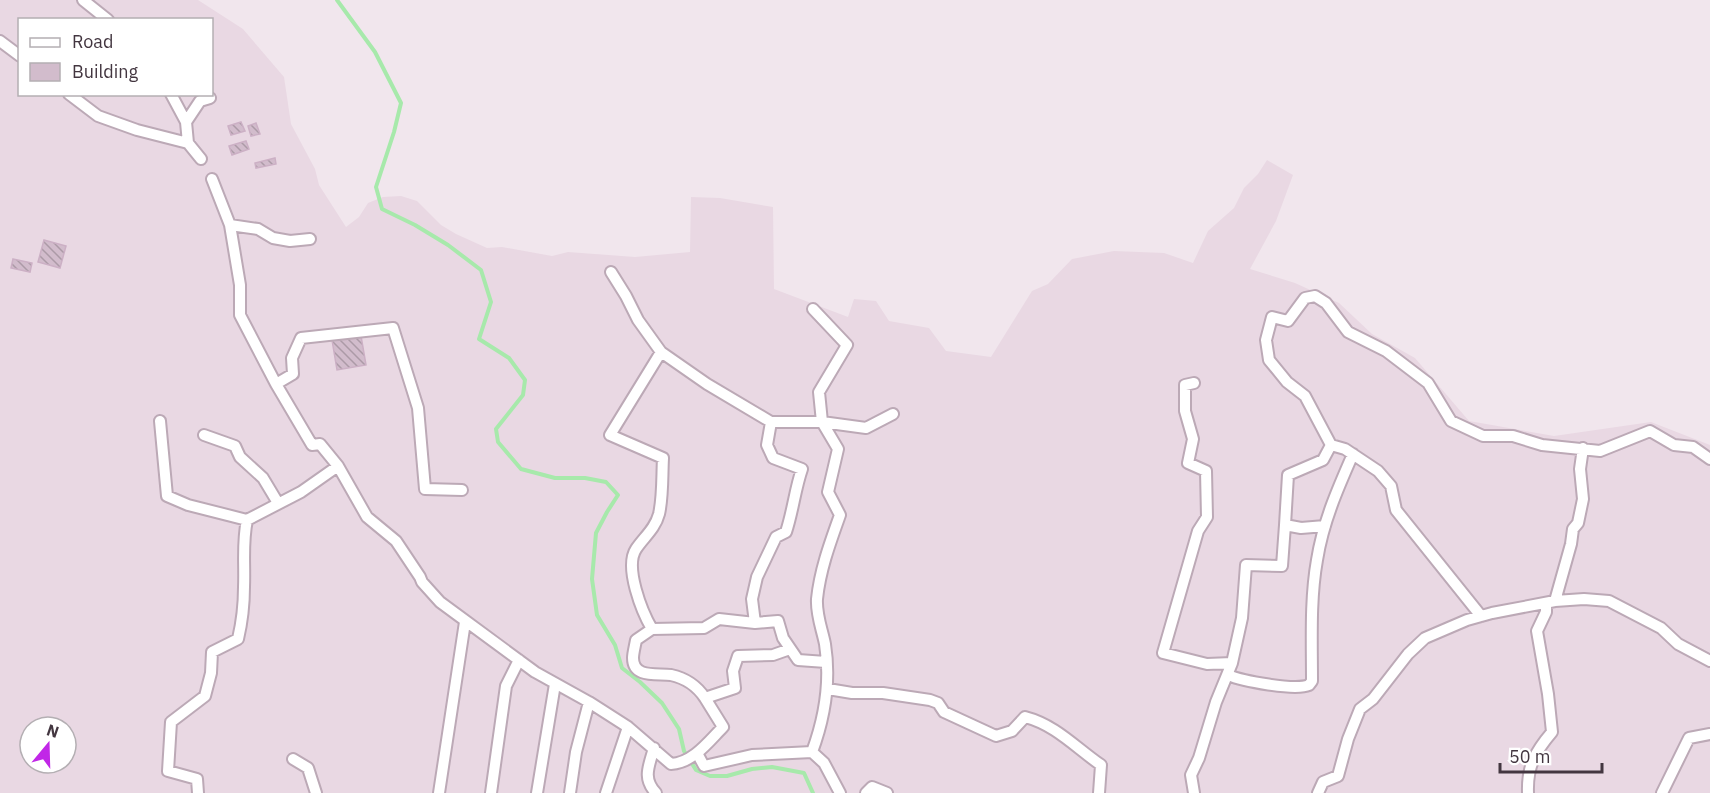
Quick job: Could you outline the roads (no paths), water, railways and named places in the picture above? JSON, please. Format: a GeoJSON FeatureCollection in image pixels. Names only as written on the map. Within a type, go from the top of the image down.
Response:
{"type":"FeatureCollection","features":[{"type":"Feature","properties":{"kind":"street"},"geometry":{"type":"LineString","coordinates":[[83,0],[106,18]]}},
{"type":"Feature","properties":{"kind":"street"},"geometry":{"type":"LineString","coordinates":[[0,41],[18,54]]}},
{"type":"Feature","properties":{"kind":"street"},"geometry":{"type":"LineString","coordinates":[[72,96],[98,116],[188,144],[201,159]]}},
{"type":"Feature","properties":{"kind":"street"},"geometry":{"type":"LineString","coordinates":[[172,96],[186,122],[188,144]]}},
{"type":"Feature","properties":{"kind":"street"},"geometry":{"type":"LineString","coordinates":[[186,122],[200,101],[210,98]]}},
{"type":"Feature","properties":{"kind":"street"},"geometry":{"type":"LineString","coordinates":[[212,179],[230,225],[240,285],[240,315],[276,384],[312,445],[320,444],[338,466],[367,517],[396,541],[428,591],[465,621],[535,672],[628,727],[671,764],[681,763],[695,754],[723,727],[699,688],[670,675],[649,676],[637,669],[632,660],[636,640],[652,628],[704,628],[719,619],[755,623],[778,621],[783,638],[798,660],[826,662]]}},
{"type":"Feature","properties":{"kind":"street"},"geometry":{"type":"LineString","coordinates":[[230,225],[258,229],[273,238],[290,241],[310,239]]}},
{"type":"Feature","properties":{"kind":"street"},"geometry":{"type":"LineString","coordinates":[[611,272],[638,320],[661,352],[707,384],[771,422],[822,422],[866,428],[893,414]]}},
{"type":"Feature","properties":{"kind":"street"},"geometry":{"type":"LineString","coordinates":[[1481,616],[1396,510],[1390,486],[1378,471],[1346,449],[1330,445],[1305,396],[1287,382],[1269,360],[1266,340],[1272,317],[1288,321],[1305,298],[1315,296],[1326,303],[1348,332],[1386,351],[1428,383],[1451,420],[1483,436],[1513,436],[1542,445],[1600,451],[1650,431],[1674,445],[1693,447],[1710,459]]}},
{"type":"Feature","properties":{"kind":"street"},"geometry":{"type":"LineString","coordinates":[[812,752],[825,712],[828,688],[825,645],[817,615],[817,598],[825,558],[840,515],[828,492],[838,449],[822,422],[819,392],[847,345],[813,309]]}},
{"type":"Feature","properties":{"kind":"street"},"geometry":{"type":"LineString","coordinates":[[276,384],[293,374],[292,358],[301,338],[393,328],[417,408],[425,489],[462,490]]}},
{"type":"Feature","properties":{"kind":"street"},"geometry":{"type":"LineString","coordinates":[[652,628],[645,617],[633,579],[634,552],[653,528],[659,515],[663,458],[610,435],[661,352]]}},
{"type":"Feature","properties":{"kind":"street"},"geometry":{"type":"LineString","coordinates":[[1194,383],[1185,385],[1185,411],[1193,439],[1188,463],[1206,471],[1207,517],[1198,531],[1163,653],[1207,664],[1232,663]]}},
{"type":"Feature","properties":{"kind":"street"},"geometry":{"type":"LineString","coordinates":[[160,421],[167,496],[188,505],[247,520],[301,492],[338,466]]}},
{"type":"Feature","properties":{"kind":"street"},"geometry":{"type":"LineString","coordinates":[[755,623],[752,599],[757,577],[776,537],[786,532],[792,513],[796,484],[802,469],[773,458],[767,445],[771,422]]}},
{"type":"Feature","properties":{"kind":"street"},"geometry":{"type":"LineString","coordinates":[[204,435],[236,446],[240,456],[263,478],[278,503]]}},
{"type":"Feature","properties":{"kind":"street"},"geometry":{"type":"LineString","coordinates":[[1194,793],[1191,775],[1232,663],[1242,618],[1246,565],[1282,566],[1288,475],[1323,460],[1330,445]]}},
{"type":"Feature","properties":{"kind":"street"},"geometry":{"type":"LineString","coordinates":[[1528,793],[1527,782],[1532,758],[1552,732],[1537,631],[1551,603],[1571,544],[1573,529],[1578,523],[1583,499],[1580,469],[1583,448]]}},
{"type":"Feature","properties":{"kind":"street"},"geometry":{"type":"LineString","coordinates":[[1228,675],[1238,679],[1304,688],[1312,681],[1313,602],[1317,560],[1332,502],[1353,454]]}},
{"type":"Feature","properties":{"kind":"street"},"geometry":{"type":"LineString","coordinates":[[198,793],[197,779],[168,771],[171,723],[205,696],[211,673],[212,652],[238,639],[244,587],[243,539],[247,520]]}},
{"type":"Feature","properties":{"kind":"street"},"geometry":{"type":"LineString","coordinates":[[1285,525],[1301,528],[1326,526]]}},
{"type":"Feature","properties":{"kind":"street"},"geometry":{"type":"LineString","coordinates":[[1318,793],[1323,782],[1338,776],[1348,739],[1360,709],[1373,699],[1407,654],[1425,638],[1467,620],[1551,603],[1584,599],[1609,601],[1661,628],[1678,644],[1710,661]]}},
{"type":"Feature","properties":{"kind":"street"},"geometry":{"type":"LineString","coordinates":[[439,793],[465,621]]}},
{"type":"Feature","properties":{"kind":"street"},"geometry":{"type":"LineString","coordinates":[[705,698],[735,688],[733,671],[738,656],[773,655],[790,649]]}},
{"type":"Feature","properties":{"kind":"street"},"geometry":{"type":"LineString","coordinates":[[492,793],[506,686],[519,660]]}},
{"type":"Feature","properties":{"kind":"street"},"geometry":{"type":"LineString","coordinates":[[537,793],[555,684]]}},
{"type":"Feature","properties":{"kind":"street"},"geometry":{"type":"LineString","coordinates":[[828,688],[852,693],[883,693],[930,700],[938,704],[944,712],[996,736],[1012,731],[1025,717],[1038,720],[1070,740],[1081,752],[1101,765],[1099,793]]}},
{"type":"Feature","properties":{"kind":"street"},"geometry":{"type":"LineString","coordinates":[[570,793],[576,752],[589,702]]}},
{"type":"Feature","properties":{"kind":"street"},"geometry":{"type":"LineString","coordinates":[[606,793],[628,727]]}},
{"type":"Feature","properties":{"kind":"street"},"geometry":{"type":"LineString","coordinates":[[1662,793],[1689,738],[1710,734]]}},
{"type":"Feature","properties":{"kind":"street"},"geometry":{"type":"LineString","coordinates":[[651,791],[647,772],[654,748]]}},
{"type":"Feature","properties":{"kind":"street"},"geometry":{"type":"LineString","coordinates":[[695,754],[704,766],[752,755],[812,752],[824,763],[840,793]]}},
{"type":"Feature","properties":{"kind":"street"},"geometry":{"type":"LineString","coordinates":[[293,759],[308,768],[316,793]]}},
{"type":"Feature","properties":{"kind":"street"},"geometry":{"type":"LineString","coordinates":[[866,793],[872,787],[887,793]]}},
{"type":"Feature","properties":{"kind":"waterway"},"geometry":{"type":"LineString","coordinates":[[337,0],[375,52],[401,103],[376,187],[382,209],[448,245],[481,270],[491,302],[479,339],[509,358],[525,380],[523,395],[496,429],[498,442],[521,469],[555,478],[585,478],[606,482],[618,495],[596,533],[592,579],[597,615],[615,645],[622,668],[662,703],[679,729],[684,751],[696,770],[710,776],[727,776],[752,769],[772,767],[804,773],[813,793]]}}]}
